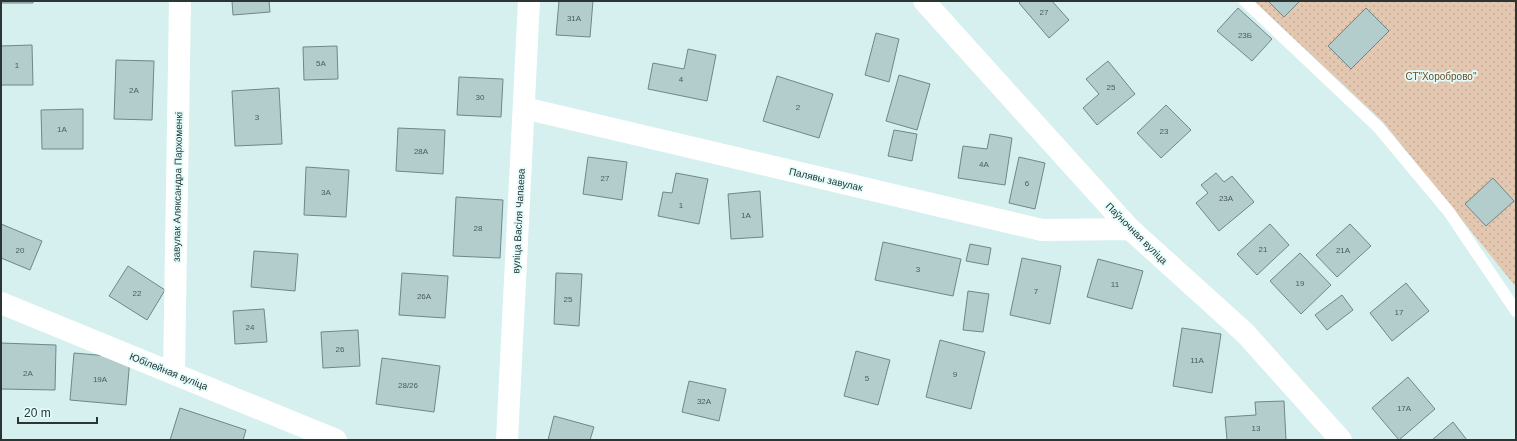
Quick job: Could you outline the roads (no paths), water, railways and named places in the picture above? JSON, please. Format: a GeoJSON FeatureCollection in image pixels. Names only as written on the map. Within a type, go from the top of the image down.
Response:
{"type":"FeatureCollection","features":[{"type":"Feature","properties":{"kind":"street","name":"завулак Аляксандра Пархоменкі"},"geometry":{"type":"LineString","coordinates":[[174,373],[180,1]]}},
{"type":"Feature","properties":{"kind":"street","name":"вуліца Васіля Чапаева"},"geometry":{"type":"LineString","coordinates":[[507,440],[529,1]]}},
{"type":"Feature","properties":{"kind":"street","name":"Паўночная вуліца"},"geometry":{"type":"LineString","coordinates":[[924,1],[1130,229],[1245,333],[1341,440]]}},
{"type":"Feature","properties":{"kind":"street","name":"Палявы завулак"},"geometry":{"type":"LineString","coordinates":[[524,108],[1042,230],[1130,229]]}},
{"type":"Feature","properties":{"kind":"street","name":"Юбілейная вуліца"},"geometry":{"type":"LineString","coordinates":[[1,303],[336,440]]}},
{"type":"Feature","properties":{"kind":"lane"},"geometry":{"type":"LineString","coordinates":[[1245,1],[1378,127],[1449,212],[1516,311]]}},
{"type":"Feature","properties":{"kind":"park label","name":"СТ\"Хороброво\""},"geometry":{"type":"Point","coordinates":[1441,76]}}]}
